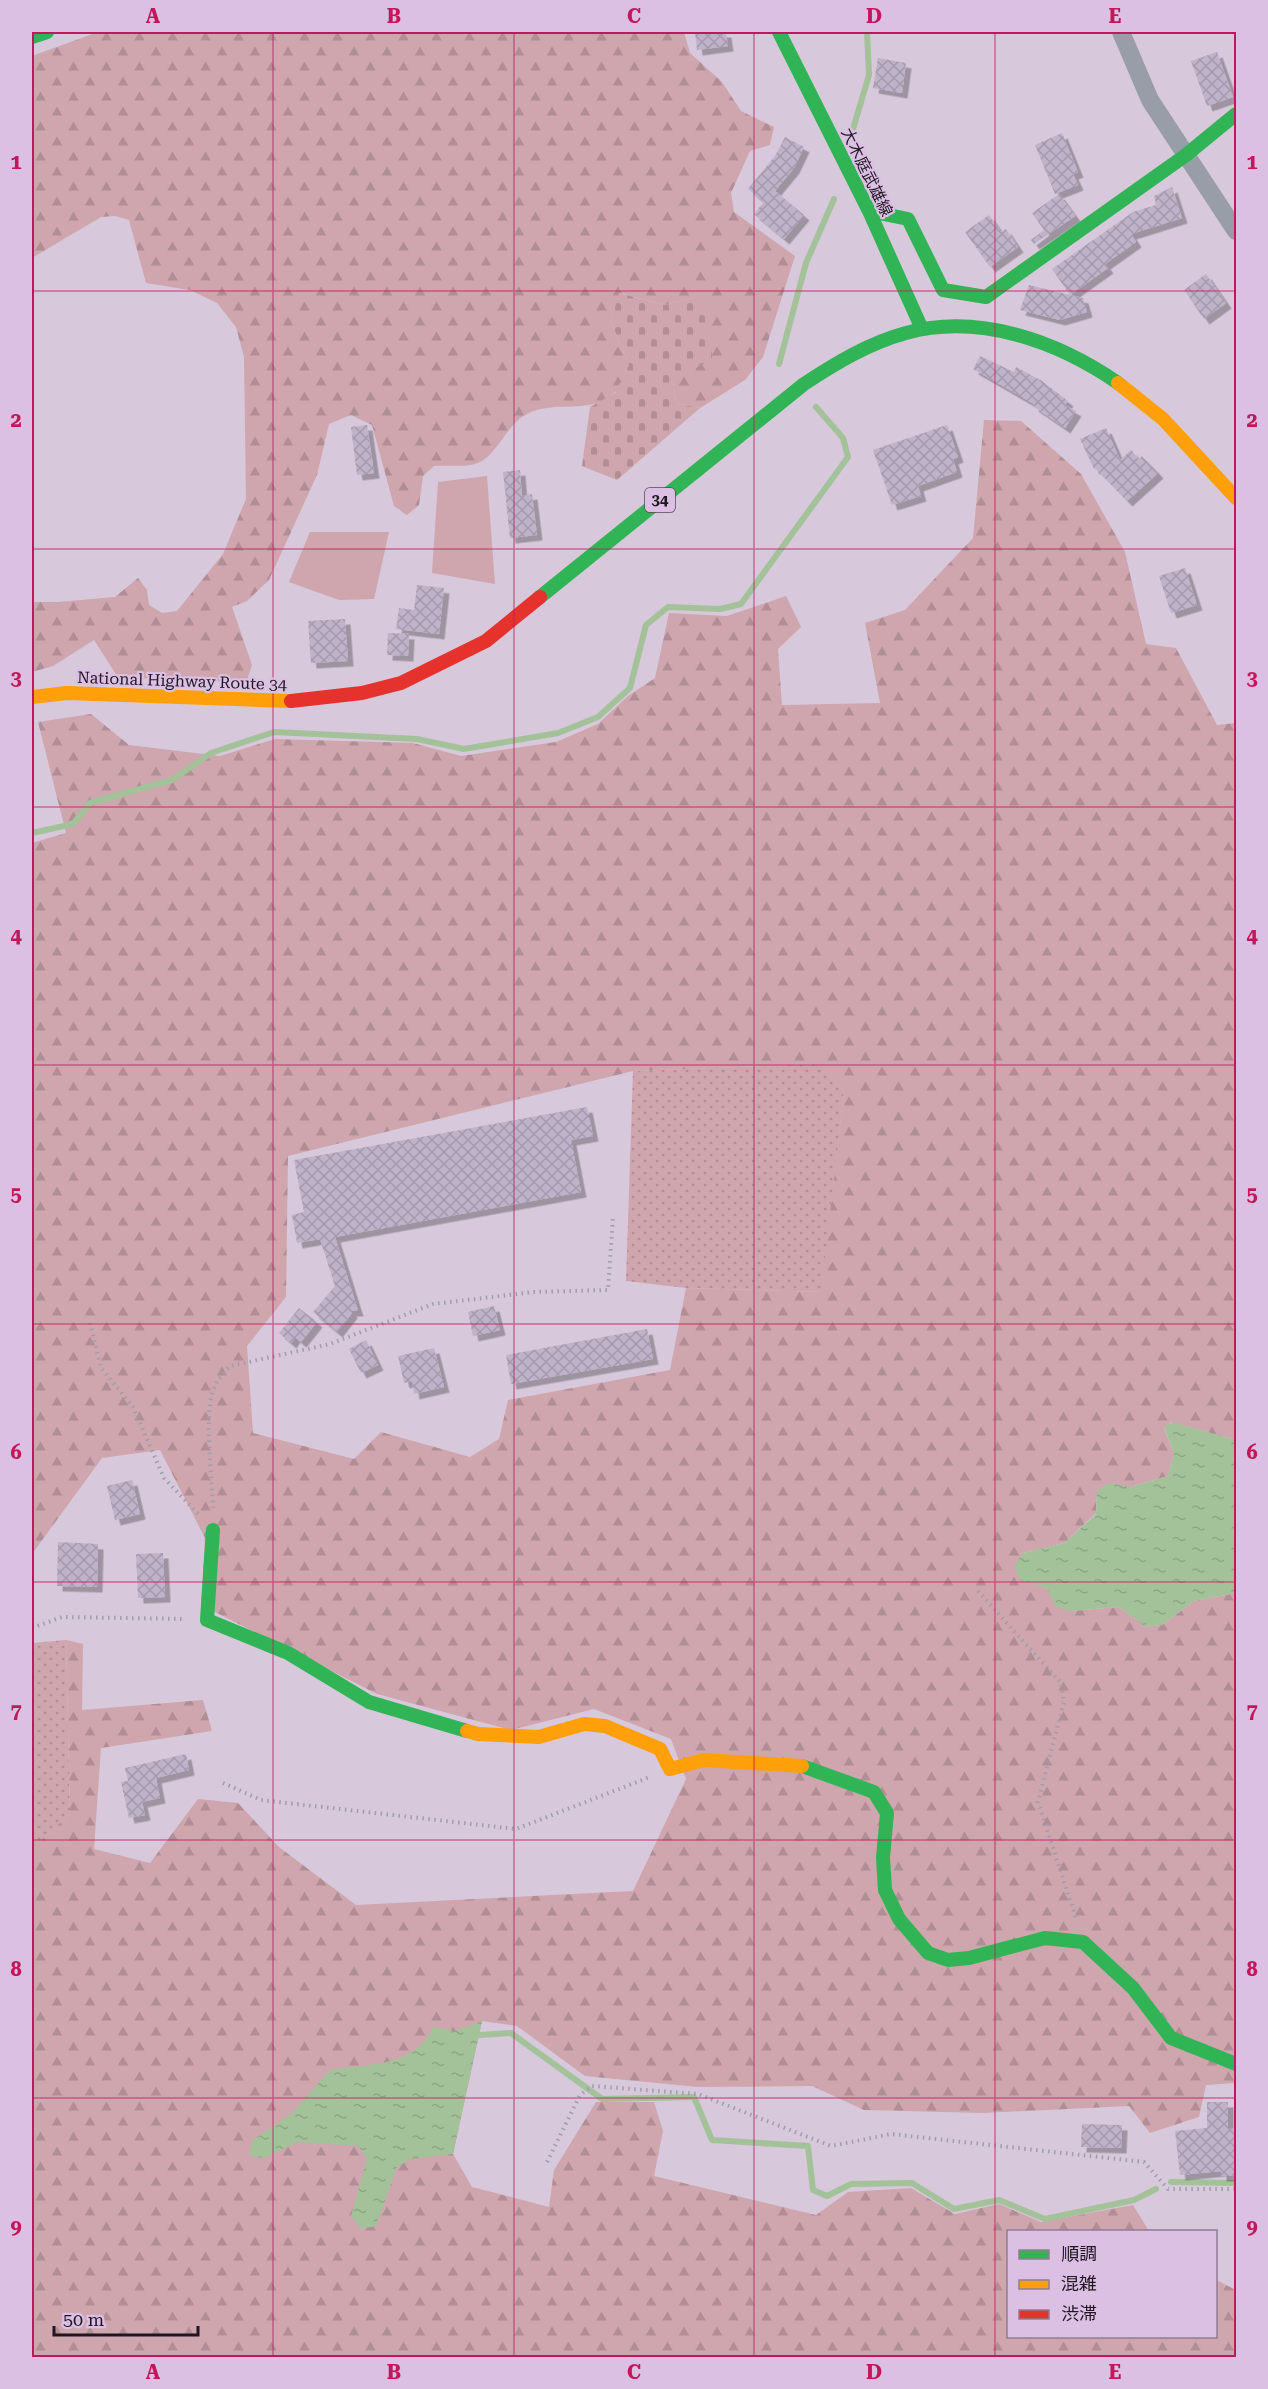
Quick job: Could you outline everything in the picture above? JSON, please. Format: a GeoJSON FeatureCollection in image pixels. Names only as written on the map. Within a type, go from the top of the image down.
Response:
{"type":"FeatureCollection","features":[{"type":"Feature","properties":{"kind":"main road"},"geometry":{"type":"LineString","coordinates":[[32,37],[47,32]]}},
{"type":"Feature","properties":{"kind":"main road","name":"大木庭武雄線"},"geometry":{"type":"LineString","coordinates":[[779,32],[869,211],[922,329]]}},
{"type":"Feature","properties":{"kind":"main road"},"geometry":{"type":"LineString","coordinates":[[869,211],[908,219],[944,290],[986,297],[1186,155],[1236,114]]}},
{"type":"Feature","properties":{"kind":"main road","name":"National Highway Route 34"},"geometry":{"type":"LineString","coordinates":[[32,697],[67,693],[278,703],[362,693],[401,683],[441,666],[486,641],[824,371],[869,347],[922,329],[962,326],[993,328],[1034,339],[1078,358],[1112,378],[1152,409],[1236,498]]}},
{"type":"Feature","properties":{"kind":"main road"},"geometry":{"type":"LineString","coordinates":[[213,1530],[207,1620],[288,1653],[369,1702],[478,1734],[539,1737],[584,1724],[606,1726],[660,1749],[670,1769],[704,1760],[801,1766],[874,1792],[887,1813],[883,1858],[885,1890],[899,1919],[928,1953],[948,1960],[969,1959],[1045,1938],[1083,1941],[1133,1988],[1171,2038],[1236,2064]]}},
{"type":"Feature","properties":{"kind":"street"},"geometry":{"type":"LineString","coordinates":[[1122,32],[1150,100],[1236,231]]}},
{"type":"Feature","properties":{"kind":"path"},"geometry":{"type":"LineString","coordinates":[[213,1530],[210,1411],[212,1395],[221,1376],[230,1366],[330,1344],[433,1304],[534,1292],[608,1290],[613,1218]]}},
{"type":"Feature","properties":{"kind":"path"},"geometry":{"type":"LineString","coordinates":[[90,1323],[101,1368],[133,1407],[164,1478],[213,1530]]}},
{"type":"Feature","properties":{"kind":"path"},"geometry":{"type":"LineString","coordinates":[[978,1591],[1061,1683],[1064,1701],[1038,1802],[1083,1941]]}},
{"type":"Feature","properties":{"kind":"path"},"geometry":{"type":"LineString","coordinates":[[32,1628],[62,1617],[207,1620]]}},
{"type":"Feature","properties":{"kind":"path"},"geometry":{"type":"LineString","coordinates":[[223,1783],[261,1800],[516,1829],[670,1769]]}},
{"type":"Feature","properties":{"kind":"path"},"geometry":{"type":"LineString","coordinates":[[547,2162],[580,2095],[592,2086],[698,2094],[831,2146],[891,2134],[1144,2162],[1168,2189],[1236,2189]]}},
{"type":"Feature","properties":{"kind":"green space"},"geometry":{"type":"Polygon","coordinates":[[[98,32],[684,32],[690,53],[722,82],[741,111],[774,127],[770,145],[750,151],[731,193],[734,212],[795,256],[763,357],[745,380],[700,408],[676,403],[673,380],[694,298],[664,305],[620,293],[611,322],[629,365],[616,391],[594,404],[549,408],[527,414],[513,425],[489,455],[475,464],[434,466],[423,476],[419,505],[407,515],[394,506],[372,425],[351,415],[329,424],[317,475],[269,580],[247,601],[232,607],[252,665],[247,680],[232,684],[201,678],[119,679],[94,640],[53,666],[32,672],[32,602],[115,597],[138,578],[147,590],[149,605],[162,613],[177,611],[223,554],[246,499],[244,357],[236,327],[217,303],[190,290],[146,283],[129,220],[115,216],[101,217],[32,258],[32,56],[98,32]]]}},
{"type":"Feature","properties":{"kind":"green space"},"geometry":{"type":"Polygon","coordinates":[[[619,293],[664,305],[694,298],[710,305],[712,359],[673,380],[676,403],[700,408],[617,480],[582,466],[590,407],[615,393],[629,365],[611,322],[619,293]]]}},
{"type":"Feature","properties":{"kind":"green space"},"geometry":{"type":"Polygon","coordinates":[[[984,420],[1021,421],[1081,474],[1125,552],[1146,644],[1176,648],[1217,725],[1236,723],[1236,1440],[1171,1422],[1164,1428],[1174,1454],[1168,1476],[1130,1487],[1097,1491],[1096,1513],[1064,1543],[1023,1553],[1019,1578],[1046,1588],[1071,1611],[1119,1607],[1146,1627],[1162,1625],[1194,1601],[1236,1593],[1236,2083],[1206,2085],[1199,2117],[1150,2133],[1129,2106],[983,2113],[864,2110],[812,2086],[698,2087],[585,2076],[517,2026],[482,2021],[453,2154],[472,2187],[549,2207],[554,2170],[596,2102],[654,2102],[663,2131],[654,2176],[816,2215],[848,2192],[911,2188],[955,2214],[999,2204],[1041,2222],[1133,2205],[1148,2230],[1007,2230],[1007,2338],[1217,2338],[1217,2280],[1236,2290],[1236,2357],[32,2357],[32,1848],[70,1814],[66,1640],[83,1644],[82,1710],[203,1700],[212,1731],[101,1748],[94,1849],[150,1863],[198,1799],[238,1803],[279,1847],[356,1905],[633,1891],[686,1779],[671,1739],[594,1709],[511,1730],[377,1694],[201,1605],[205,1538],[160,1450],[102,1458],[32,1554],[32,843],[66,833],[38,722],[91,714],[129,745],[220,756],[275,739],[413,743],[461,756],[556,742],[598,724],[628,696],[655,678],[669,613],[727,616],[786,596],[801,627],[778,649],[782,705],[880,703],[865,623],[905,610],[973,538],[984,420]],[[817,1064],[633,1071],[288,1156],[286,1297],[247,1346],[253,1433],[354,1459],[381,1432],[470,1457],[499,1439],[508,1400],[670,1370],[686,1288],[821,1292],[844,1091],[817,1064]]]}},
{"type":"Feature","properties":{"kind":"green space"},"geometry":{"type":"Polygon","coordinates":[[[487,476],[495,584],[432,573],[438,482],[487,476]]]}},
{"type":"Feature","properties":{"kind":"green space"},"geometry":{"type":"Polygon","coordinates":[[[310,532],[389,532],[374,599],[339,600],[289,582],[310,532]]]}},
{"type":"Feature","properties":{"kind":"green space"},"geometry":{"type":"Polygon","coordinates":[[[818,1064],[844,1091],[822,1292],[686,1288],[626,1281],[633,1071],[818,1064]]]}},
{"type":"Feature","properties":{"kind":"green space"},"geometry":{"type":"Polygon","coordinates":[[[66,1640],[70,1814],[32,1848],[32,1643],[66,1640]]]}},
{"type":"Feature","properties":{"kind":"water"},"geometry":{"type":"Polygon","coordinates":[[[1172,1422],[1236,1440],[1236,1593],[1194,1601],[1162,1625],[1146,1627],[1119,1607],[1071,1611],[1056,1607],[1046,1588],[1019,1579],[1015,1565],[1023,1553],[1064,1543],[1096,1514],[1097,1491],[1109,1483],[1130,1487],[1168,1476],[1174,1454],[1164,1427],[1172,1422]]]}},
{"type":"Feature","properties":{"kind":"water"},"geometry":{"type":"Polygon","coordinates":[[[482,2021],[453,2154],[411,2159],[397,2167],[376,2226],[361,2229],[351,2216],[367,2159],[359,2146],[297,2142],[264,2158],[249,2156],[252,2141],[293,2112],[330,2070],[374,2064],[403,2057],[425,2040],[433,2027],[455,2031],[482,2021]]]}},
{"type":"Feature","properties":{"kind":"building"},"geometry":{"type":"Polygon","coordinates":[[[695,32],[726,32],[728,46],[697,50],[695,32]]]}},
{"type":"Feature","properties":{"kind":"building"},"geometry":{"type":"Polygon","coordinates":[[[1217,52],[1233,97],[1207,106],[1191,61],[1217,52]]]}},
{"type":"Feature","properties":{"kind":"building"},"geometry":{"type":"Polygon","coordinates":[[[878,58],[906,63],[902,93],[873,88],[878,58]]]}},
{"type":"Feature","properties":{"kind":"building"},"geometry":{"type":"Polygon","coordinates":[[[1062,133],[1078,172],[1073,174],[1078,185],[1055,194],[1035,145],[1062,133]]]}},
{"type":"Feature","properties":{"kind":"building"},"geometry":{"type":"Polygon","coordinates":[[[785,137],[804,147],[794,168],[775,191],[804,215],[784,239],[754,214],[764,202],[748,189],[775,156],[785,137]]]}},
{"type":"Feature","properties":{"kind":"building"},"geometry":{"type":"Polygon","coordinates":[[[1172,187],[1182,218],[1131,234],[1136,242],[1105,264],[1108,268],[1070,295],[1052,269],[1133,212],[1156,205],[1154,196],[1172,187]]]}},
{"type":"Feature","properties":{"kind":"building"},"geometry":{"type":"Polygon","coordinates":[[[1059,194],[1075,216],[1034,244],[1031,240],[1044,230],[1032,213],[1059,194]]]}},
{"type":"Feature","properties":{"kind":"building"},"geometry":{"type":"Polygon","coordinates":[[[989,215],[1001,232],[1006,229],[1018,247],[990,267],[965,232],[989,215]]]}},
{"type":"Feature","properties":{"kind":"building"},"geometry":{"type":"Polygon","coordinates":[[[1206,274],[1226,303],[1204,319],[1184,290],[1206,274]]]}},
{"type":"Feature","properties":{"kind":"building"},"geometry":{"type":"Polygon","coordinates":[[[1029,285],[1083,298],[1087,312],[1060,320],[1020,310],[1029,285]]]}},
{"type":"Feature","properties":{"kind":"building"},"geometry":{"type":"Polygon","coordinates":[[[980,356],[1014,372],[1016,367],[1042,381],[1068,401],[1065,405],[1076,411],[1065,428],[1033,406],[1034,404],[973,369],[980,356]]]}},
{"type":"Feature","properties":{"kind":"building"},"geometry":{"type":"Polygon","coordinates":[[[367,425],[374,473],[357,475],[351,427],[367,425]]]}},
{"type":"Feature","properties":{"kind":"building"},"geometry":{"type":"Polygon","coordinates":[[[947,425],[958,457],[953,459],[957,472],[918,486],[921,496],[892,505],[873,450],[947,425]]]}},
{"type":"Feature","properties":{"kind":"building"},"geometry":{"type":"Polygon","coordinates":[[[1106,428],[1120,460],[1131,450],[1139,459],[1142,456],[1158,473],[1127,501],[1094,469],[1080,439],[1106,428]]]}},
{"type":"Feature","properties":{"kind":"building"},"geometry":{"type":"Polygon","coordinates":[[[520,470],[522,496],[532,494],[537,535],[510,538],[503,472],[520,470]]]}},
{"type":"Feature","properties":{"kind":"building"},"geometry":{"type":"Polygon","coordinates":[[[1185,568],[1197,605],[1171,613],[1159,576],[1185,568]]]}},
{"type":"Feature","properties":{"kind":"building"},"geometry":{"type":"Polygon","coordinates":[[[417,585],[444,588],[439,634],[396,629],[399,608],[414,610],[417,585]]]}},
{"type":"Feature","properties":{"kind":"building"},"geometry":{"type":"Polygon","coordinates":[[[345,619],[348,661],[311,663],[308,621],[345,619]]]}},
{"type":"Feature","properties":{"kind":"building"},"geometry":{"type":"Polygon","coordinates":[[[388,633],[409,634],[408,656],[387,655],[388,633]]]}},
{"type":"Feature","properties":{"kind":"building"},"geometry":{"type":"Polygon","coordinates":[[[587,1107],[593,1136],[571,1140],[581,1192],[335,1237],[358,1311],[351,1311],[352,1313],[337,1332],[313,1312],[335,1286],[320,1239],[297,1243],[292,1215],[304,1212],[294,1160],[587,1107]]]}},
{"type":"Feature","properties":{"kind":"building"},"geometry":{"type":"Polygon","coordinates":[[[494,1306],[500,1330],[473,1336],[468,1312],[494,1306]]]}},
{"type":"Feature","properties":{"kind":"building"},"geometry":{"type":"Polygon","coordinates":[[[299,1308],[317,1322],[301,1342],[295,1337],[291,1343],[279,1333],[299,1308]]]}},
{"type":"Feature","properties":{"kind":"building"},"geometry":{"type":"Polygon","coordinates":[[[647,1329],[653,1359],[511,1384],[506,1355],[647,1329]]]}},
{"type":"Feature","properties":{"kind":"building"},"geometry":{"type":"Polygon","coordinates":[[[366,1340],[378,1365],[361,1373],[349,1349],[366,1340]]]}},
{"type":"Feature","properties":{"kind":"building"},"geometry":{"type":"Polygon","coordinates":[[[434,1348],[444,1387],[414,1394],[412,1381],[404,1383],[398,1356],[434,1348]]]}},
{"type":"Feature","properties":{"kind":"building"},"geometry":{"type":"Polygon","coordinates":[[[132,1480],[140,1514],[115,1520],[107,1486],[132,1480]]]}},
{"type":"Feature","properties":{"kind":"building"},"geometry":{"type":"Polygon","coordinates":[[[58,1542],[98,1544],[97,1587],[57,1586],[58,1542]]]}},
{"type":"Feature","properties":{"kind":"building"},"geometry":{"type":"Polygon","coordinates":[[[163,1553],[165,1597],[138,1598],[136,1554],[163,1553]]]}},
{"type":"Feature","properties":{"kind":"building"},"geometry":{"type":"Polygon","coordinates":[[[186,1754],[189,1770],[156,1778],[160,1798],[142,1802],[145,1815],[129,1818],[121,1782],[128,1781],[125,1768],[186,1754]]]}},
{"type":"Feature","properties":{"kind":"building"},"geometry":{"type":"Polygon","coordinates":[[[1207,2102],[1228,2102],[1228,2128],[1236,2128],[1236,2176],[1221,2176],[1221,2171],[1180,2175],[1175,2131],[1207,2128],[1207,2102]]]}},
{"type":"Feature","properties":{"kind":"building"},"geometry":{"type":"Polygon","coordinates":[[[1082,2124],[1122,2125],[1121,2148],[1081,2147],[1082,2124]]]}},
{"type":"Feature","properties":{"kind":"waterway"},"geometry":{"type":"LineString","coordinates":[[853,129],[869,75],[867,32]]}},
{"type":"Feature","properties":{"kind":"waterway"},"geometry":{"type":"LineString","coordinates":[[779,364],[806,263],[834,199]]}},
{"type":"Feature","properties":{"kind":"waterway"},"geometry":{"type":"LineString","coordinates":[[32,833],[73,824],[90,803],[172,780],[211,753],[274,732],[417,739],[464,749],[558,733],[598,717],[630,688],[646,625],[668,607],[720,609],[741,604],[848,457],[843,438],[816,407]]}},
{"type":"Feature","properties":{"kind":"waterway"},"geometry":{"type":"LineString","coordinates":[[479,2035],[511,2033],[602,2099],[694,2097],[712,2140],[808,2146],[813,2190],[827,2196],[851,2184],[912,2183],[954,2209],[999,2200],[1045,2219],[1134,2200],[1156,2189]]}},
{"type":"Feature","properties":{"kind":"waterway"},"geometry":{"type":"LineString","coordinates":[[1171,2182],[1236,2183]]}},
{"type":"Feature","properties":{"kind":"traffic: fast"},"geometry":{"type":"LineString","coordinates":[[32,37],[47,32]]}},
{"type":"Feature","properties":{"kind":"traffic: fast"},"geometry":{"type":"LineString","coordinates":[[779,32],[869,211],[922,329]]}},
{"type":"Feature","properties":{"kind":"traffic: fast"},"geometry":{"type":"LineString","coordinates":[[869,211],[908,219],[943,290],[986,297],[1186,155],[1236,114]]}},
{"type":"Feature","properties":{"kind":"traffic: fast"},"geometry":{"type":"LineString","coordinates":[[540,597],[804,384],[853,354],[892,337],[934,328],[961,326],[989,329],[1043,343],[1094,368],[1118,383]]}},
{"type":"Feature","properties":{"kind":"traffic: fast"},"geometry":{"type":"LineString","coordinates":[[213,1530],[207,1620],[288,1653],[369,1702],[467,1731]]}},
{"type":"Feature","properties":{"kind":"traffic: fast"},"geometry":{"type":"LineString","coordinates":[[802,1766],[874,1792],[887,1813],[883,1858],[885,1890],[899,1919],[928,1953],[948,1960],[969,1958],[1045,1938],[1083,1942],[1133,1988],[1171,2038],[1236,2064]]}},
{"type":"Feature","properties":{"kind":"traffic: slow"},"geometry":{"type":"LineString","coordinates":[[1118,383],[1163,419],[1236,498]]}},
{"type":"Feature","properties":{"kind":"traffic: slow"},"geometry":{"type":"LineString","coordinates":[[32,697],[67,693],[291,701]]}},
{"type":"Feature","properties":{"kind":"traffic: slow"},"geometry":{"type":"LineString","coordinates":[[467,1731],[478,1734],[539,1737],[584,1724],[605,1726],[660,1749],[670,1769],[704,1760],[802,1766]]}},
{"type":"Feature","properties":{"kind":"traffic: jam"},"geometry":{"type":"LineString","coordinates":[[291,701],[362,693],[401,683],[486,641],[540,597]]}}]}
